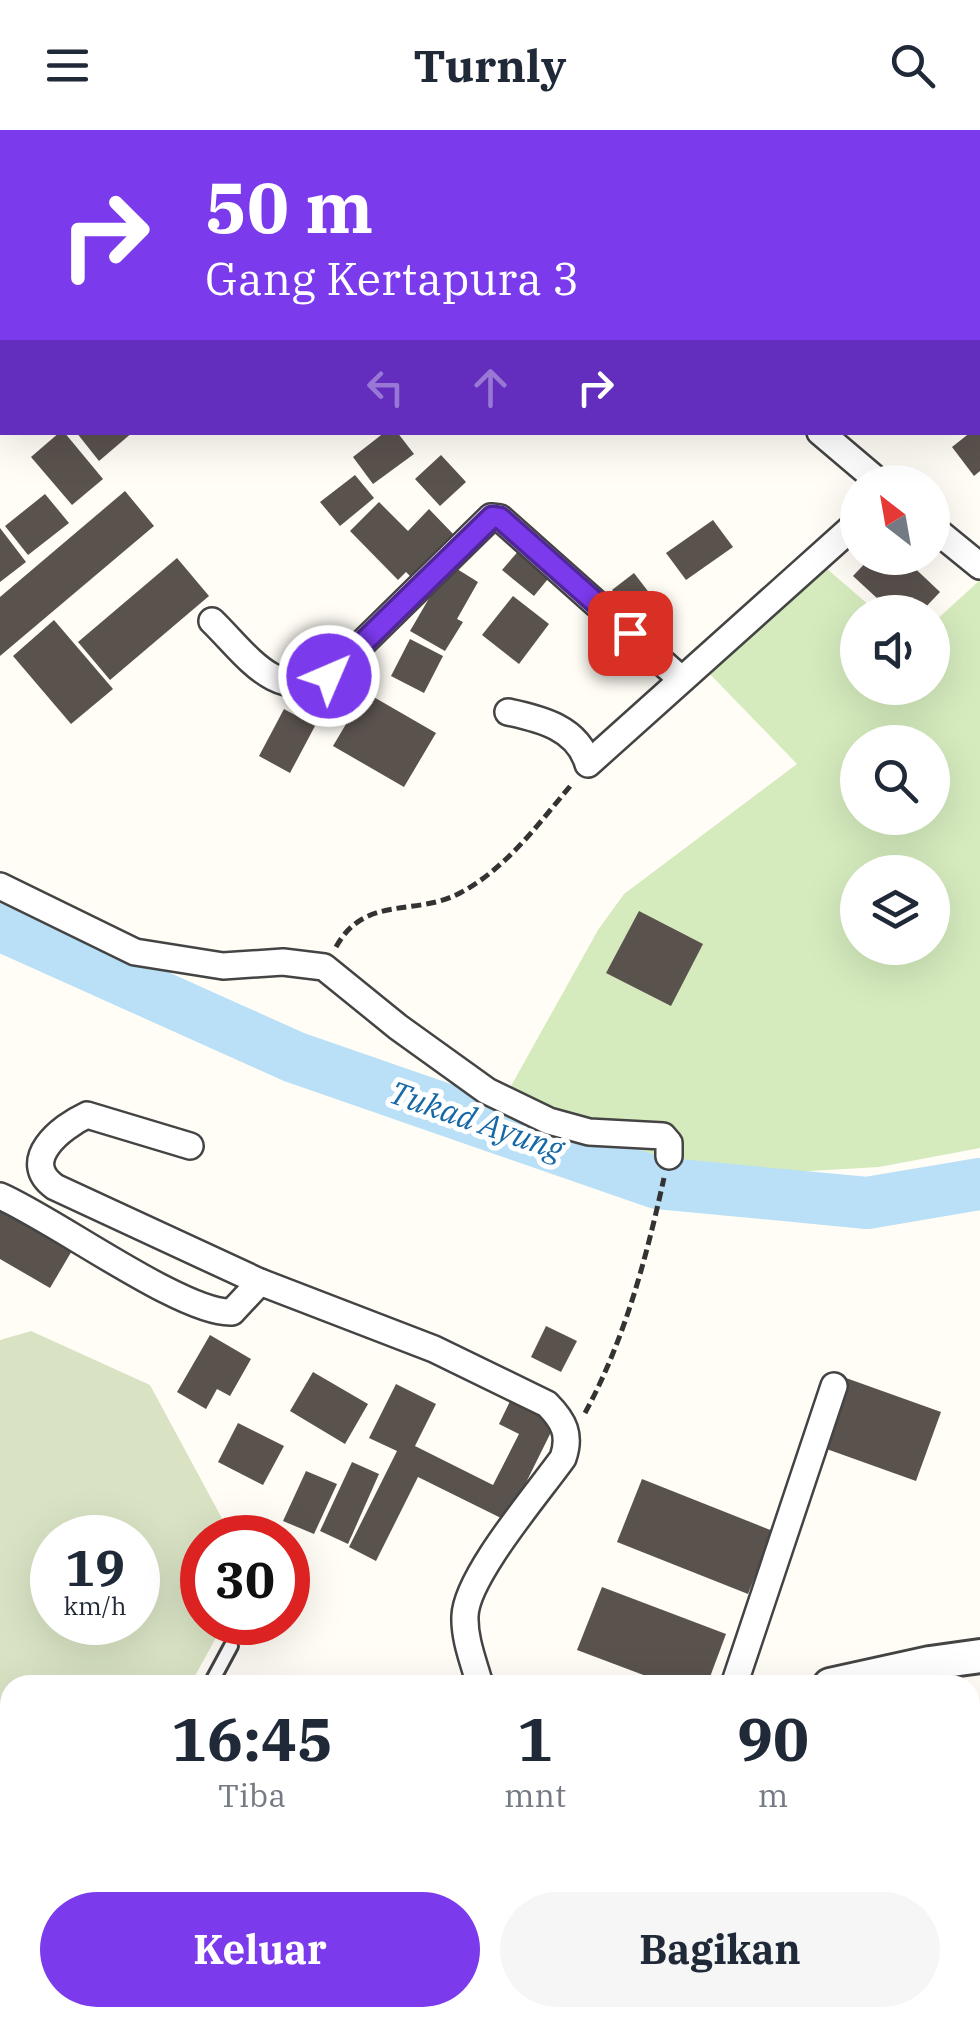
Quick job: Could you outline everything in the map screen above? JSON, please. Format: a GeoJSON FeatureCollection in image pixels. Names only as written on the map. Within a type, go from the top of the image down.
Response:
{"type":"FeatureCollection","features":[{"type":"Feature","properties":{"kind":"street"},"geometry":{"type":"LineString","coordinates":[[826,435],[860,465]]}},
{"type":"Feature","properties":{"kind":"street"},"geometry":{"type":"LineString","coordinates":[[212,621],[264,672],[294,686],[313,684],[329,676],[492,517],[500,518],[681,679]]}},
{"type":"Feature","properties":{"kind":"street"},"geometry":{"type":"LineString","coordinates":[[508,712],[542,719],[566,732],[584,748],[588,764],[840,538]]}},
{"type":"Feature","properties":{"kind":"street"},"geometry":{"type":"LineString","coordinates":[[950,542],[980,566]]}},
{"type":"Feature","properties":{"kind":"street"},"geometry":{"type":"LineString","coordinates":[[0,886],[135,952],[223,966],[283,962],[324,967],[486,1092],[549,1121],[589,1132],[663,1136],[669,1143],[669,1156]]}},
{"type":"Feature","properties":{"kind":"street"},"geometry":{"type":"LineString","coordinates":[[190,1146],[86,1115],[53,1137],[42,1155],[41,1170],[55,1186],[260,1282],[434,1350],[548,1404],[560,1417],[568,1443],[563,1458],[485,1566],[467,1600],[464,1619],[478,1675]]}},
{"type":"Feature","properties":{"kind":"street"},"geometry":{"type":"LineString","coordinates":[[0,1196],[162,1287],[218,1313],[232,1312],[260,1282]]}},
{"type":"Feature","properties":{"kind":"street"},"geometry":{"type":"LineString","coordinates":[[737,1675],[834,1386]]}},
{"type":"Feature","properties":{"kind":"street"},"geometry":{"type":"LineString","coordinates":[[873,1675],[980,1656]]}},
{"type":"Feature","properties":{"kind":"lane"},"geometry":{"type":"LineString","coordinates":[[215,1675],[231,1646]]}},
{"type":"Feature","properties":{"kind":"path"},"geometry":{"type":"LineString","coordinates":[[324,967],[353,923],[370,913],[447,898],[504,862],[588,764]]}},
{"type":"Feature","properties":{"kind":"path"},"geometry":{"type":"LineString","coordinates":[[568,1443],[622,1334],[648,1249],[669,1156]]}},
{"type":"Feature","properties":{"kind":"green space"},"geometry":{"type":"Polygon","coordinates":[[[826,568],[857,595],[840,595],[840,705],[950,705],[950,607],[980,580],[980,1148],[879,1167],[742,1175],[652,1157],[544,1111],[511,1086],[598,930],[624,894],[797,764],[707,671],[826,568]]]}},
{"type":"Feature","properties":{"kind":"green space"},"geometry":{"type":"Polygon","coordinates":[[[31,1331],[150,1385],[220,1515],[180,1515],[180,1645],[212,1645],[195,1675],[0,1675],[0,1340],[31,1331]]]}},
{"type":"Feature","properties":{"kind":"building"},"geometry":{"type":"Polygon","coordinates":[[[57,435],[66,435],[103,479],[72,505],[31,457],[57,435]]]}},
{"type":"Feature","properties":{"kind":"building"},"geometry":{"type":"Polygon","coordinates":[[[78,435],[129,435],[99,461],[78,435]]]}},
{"type":"Feature","properties":{"kind":"building"},"geometry":{"type":"Polygon","coordinates":[[[381,435],[399,435],[414,454],[373,484],[353,457],[381,435]]]}},
{"type":"Feature","properties":{"kind":"building"},"geometry":{"type":"Polygon","coordinates":[[[967,435],[980,435],[980,471],[974,476],[952,447],[967,435]]]}},
{"type":"Feature","properties":{"kind":"building"},"geometry":{"type":"Polygon","coordinates":[[[441,455],[466,482],[440,506],[415,479],[441,455]]]}},
{"type":"Feature","properties":{"kind":"building"},"geometry":{"type":"Polygon","coordinates":[[[355,475],[374,498],[340,526],[320,502],[355,475]]]}},
{"type":"Feature","properties":{"kind":"building"},"geometry":{"type":"Polygon","coordinates":[[[125,491],[154,526],[0,656],[0,597],[125,491]]]}},
{"type":"Feature","properties":{"kind":"building"},"geometry":{"type":"Polygon","coordinates":[[[45,494],[69,523],[28,555],[5,526],[45,494]]]}},
{"type":"Feature","properties":{"kind":"building"},"geometry":{"type":"Polygon","coordinates":[[[379,502],[408,531],[429,509],[455,536],[412,578],[406,572],[398,580],[350,531],[379,502]]]}},
{"type":"Feature","properties":{"kind":"building"},"geometry":{"type":"Polygon","coordinates":[[[713,520],[733,547],[686,580],[666,553],[713,520]]]}},
{"type":"Feature","properties":{"kind":"building"},"geometry":{"type":"Polygon","coordinates":[[[0,528],[26,562],[0,582],[0,528]]]}},
{"type":"Feature","properties":{"kind":"building"},"geometry":{"type":"Polygon","coordinates":[[[521,548],[552,574],[534,596],[502,570],[521,548]]]}},
{"type":"Feature","properties":{"kind":"building"},"geometry":{"type":"Polygon","coordinates":[[[177,558],[209,596],[110,680],[78,642],[177,558]]]}},
{"type":"Feature","properties":{"kind":"building"},"geometry":{"type":"Polygon","coordinates":[[[449,564],[478,582],[457,619],[463,622],[445,651],[410,631],[449,564]]]}},
{"type":"Feature","properties":{"kind":"building"},"geometry":{"type":"Polygon","coordinates":[[[634,573],[657,603],[634,620],[612,590],[634,573]]]}},
{"type":"Feature","properties":{"kind":"building"},"geometry":{"type":"Polygon","coordinates":[[[922,575],[940,592],[874,595],[853,576],[922,575]]]}},
{"type":"Feature","properties":{"kind":"building"},"geometry":{"type":"Polygon","coordinates":[[[513,596],[549,624],[519,664],[482,635],[513,596]]]}},
{"type":"Feature","properties":{"kind":"building"},"geometry":{"type":"Polygon","coordinates":[[[54,620],[113,689],[71,724],[13,656],[54,620]]]}},
{"type":"Feature","properties":{"kind":"building"},"geometry":{"type":"Polygon","coordinates":[[[410,639],[443,656],[424,693],[391,676],[410,639]]]}},
{"type":"Feature","properties":{"kind":"building"},"geometry":{"type":"Polygon","coordinates":[[[365,692],[436,733],[404,787],[333,746],[365,692]]]}},
{"type":"Feature","properties":{"kind":"building"},"geometry":{"type":"Polygon","coordinates":[[[284,709],[315,726],[290,773],[259,756],[284,709]]]}},
{"type":"Feature","properties":{"kind":"building"},"geometry":{"type":"Polygon","coordinates":[[[639,911],[703,944],[671,1006],[606,973],[639,911]]]}},
{"type":"Feature","properties":{"kind":"building"},"geometry":{"type":"Polygon","coordinates":[[[0,1205],[73,1249],[50,1288],[0,1259],[0,1205]]]}},
{"type":"Feature","properties":{"kind":"building"},"geometry":{"type":"Polygon","coordinates":[[[546,1326],[577,1341],[561,1372],[531,1357],[546,1326]]]}},
{"type":"Feature","properties":{"kind":"building"},"geometry":{"type":"Polygon","coordinates":[[[210,1335],[251,1359],[230,1396],[217,1389],[206,1409],[177,1392],[210,1335]]]}},
{"type":"Feature","properties":{"kind":"building"},"geometry":{"type":"Polygon","coordinates":[[[313,1372],[368,1404],[345,1444],[290,1411],[313,1372]]]}},
{"type":"Feature","properties":{"kind":"building"},"geometry":{"type":"Polygon","coordinates":[[[846,1378],[941,1412],[916,1481],[821,1447],[846,1378]]]}},
{"type":"Feature","properties":{"kind":"building"},"geometry":{"type":"Polygon","coordinates":[[[396,1384],[436,1404],[415,1446],[493,1485],[519,1434],[499,1424],[512,1397],[557,1420],[507,1521],[418,1477],[376,1561],[349,1547],[397,1451],[369,1438],[396,1384]]]}},
{"type":"Feature","properties":{"kind":"building"},"geometry":{"type":"Polygon","coordinates":[[[238,1423],[284,1446],[263,1485],[218,1462],[238,1423]]]}},
{"type":"Feature","properties":{"kind":"building"},"geometry":{"type":"Polygon","coordinates":[[[352,1462],[379,1474],[348,1544],[320,1531],[352,1462]]]}},
{"type":"Feature","properties":{"kind":"building"},"geometry":{"type":"Polygon","coordinates":[[[306,1471],[337,1484],[314,1534],[310,1532],[310,1515],[286,1515],[306,1471]]]}},
{"type":"Feature","properties":{"kind":"building"},"geometry":{"type":"Polygon","coordinates":[[[642,1479],[773,1531],[748,1594],[617,1542],[642,1479]]]}},
{"type":"Feature","properties":{"kind":"building"},"geometry":{"type":"Polygon","coordinates":[[[602,1587],[726,1634],[711,1675],[643,1675],[577,1650],[602,1587]]]}},
{"type":"Feature","properties":{"kind":"waterway","name":"Tukad Ayung"},"geometry":{"type":"LineString","coordinates":[[0,925],[294,1057],[657,1183],[867,1203],[980,1184]]}},
{"type":"Feature","properties":{"kind":"route"},"geometry":{"type":"LineString","coordinates":[[329,676],[480,524],[492,517],[500,518],[630,633]]}}]}
